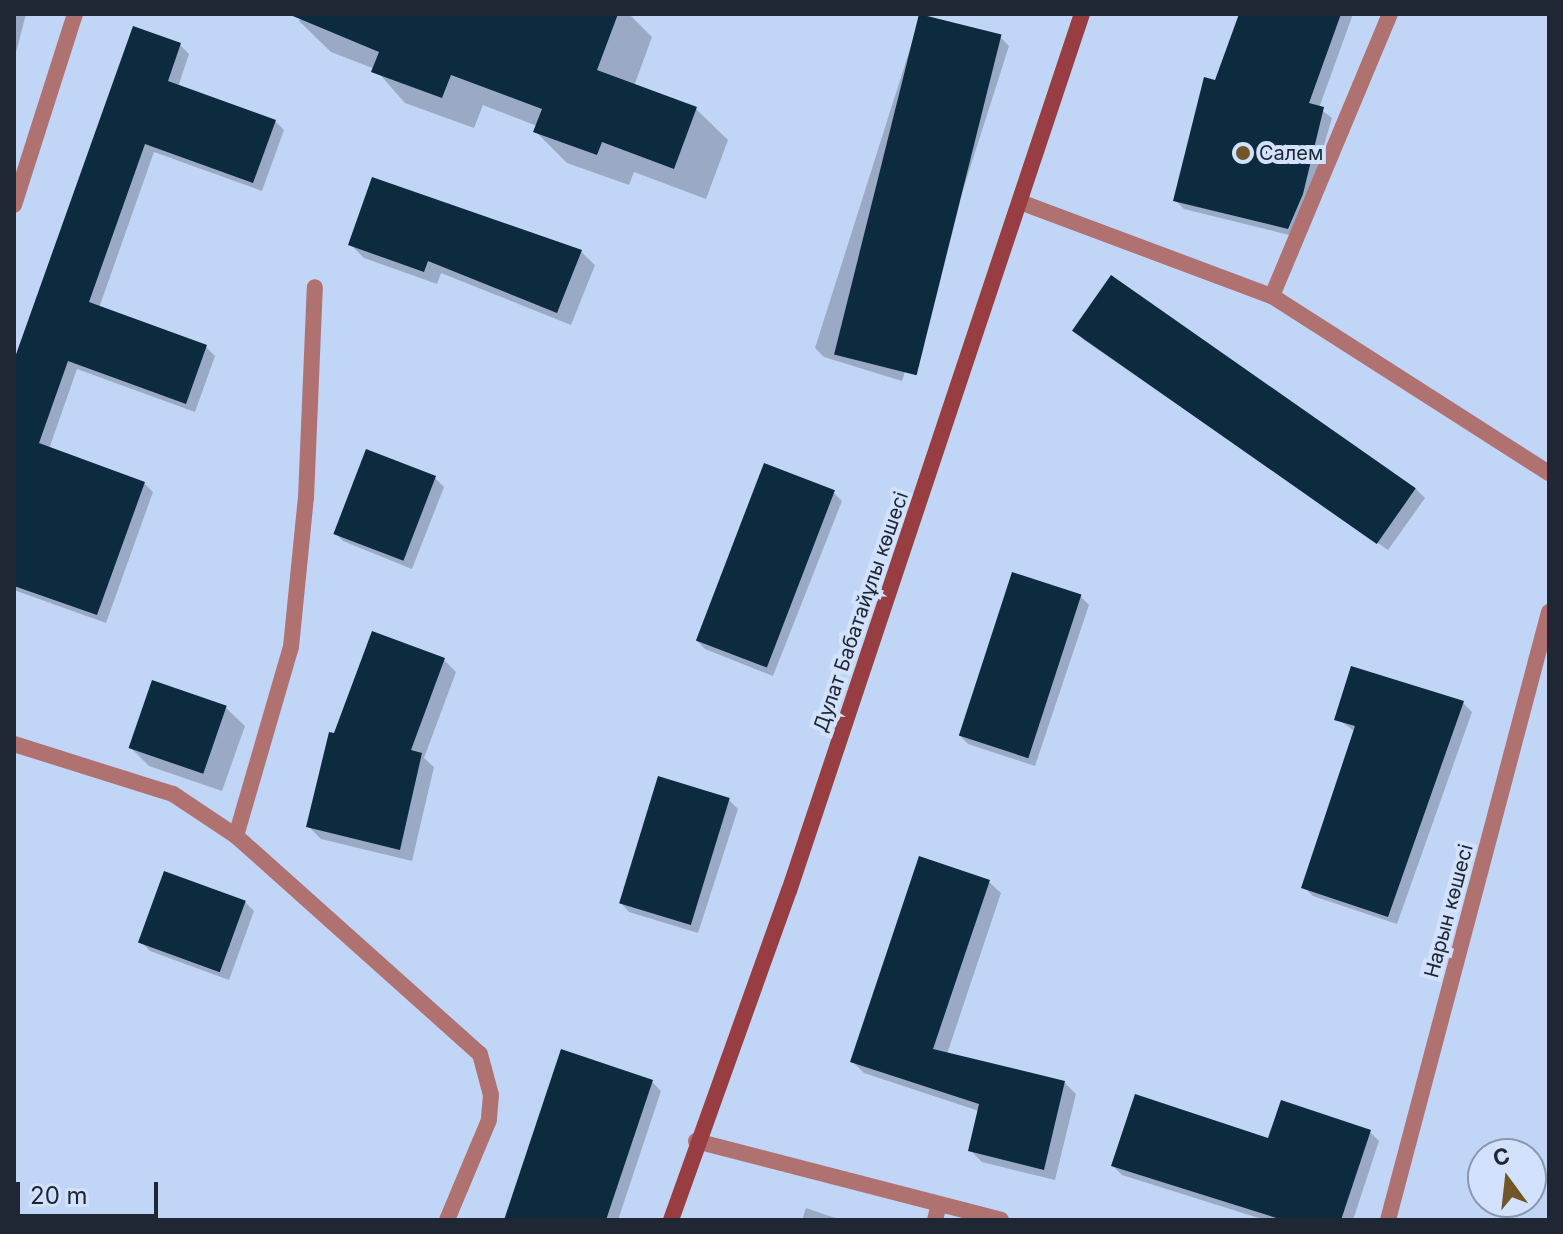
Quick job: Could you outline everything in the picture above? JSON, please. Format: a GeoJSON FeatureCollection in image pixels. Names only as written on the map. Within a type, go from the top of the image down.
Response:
{"type":"FeatureCollection","features":[{"type":"Feature","properties":{"kind":"street"},"geometry":{"type":"LineString","coordinates":[[14,205],[75,14]]}},
{"type":"Feature","properties":{"kind":"street","name":"Дулат Бабатайұлы көшесі"},"geometry":{"type":"LineString","coordinates":[[671,1220],[696,1141],[789,891],[1082,14]]}},
{"type":"Feature","properties":{"kind":"street"},"geometry":{"type":"LineString","coordinates":[[1272,296],[1390,14]]}},
{"type":"Feature","properties":{"kind":"street"},"geometry":{"type":"LineString","coordinates":[[1020,202],[1272,296],[1549,473]]}},
{"type":"Feature","properties":{"kind":"street"},"geometry":{"type":"LineString","coordinates":[[236,836],[291,647],[306,498],[315,287]]}},
{"type":"Feature","properties":{"kind":"street","name":"Нарын көшесі"},"geometry":{"type":"LineString","coordinates":[[1388,1220],[1549,612]]}},
{"type":"Feature","properties":{"kind":"street"},"geometry":{"type":"LineString","coordinates":[[14,744],[173,794],[236,836],[480,1054],[491,1095],[489,1120],[447,1220]]}},
{"type":"Feature","properties":{"kind":"street"},"geometry":{"type":"LineString","coordinates":[[696,1141],[937,1212],[1001,1220]]}},
{"type":"Feature","properties":{"kind":"building"},"geometry":{"type":"Polygon","coordinates":[[[288,14],[618,14],[597,70],[697,107],[674,169],[602,142],[597,155],[533,132],[542,109],[451,75],[442,98],[371,72],[379,52],[288,14]]]}},
{"type":"Feature","properties":{"kind":"building"},"geometry":{"type":"Polygon","coordinates":[[[919,14],[1001,35],[917,375],[834,355],[919,14]]]}},
{"type":"Feature","properties":{"kind":"building"},"geometry":{"type":"Polygon","coordinates":[[[1239,14],[1341,14],[1309,103],[1324,107],[1303,194],[1288,229],[1173,201],[1204,77],[1215,80],[1239,14]]]}},
{"type":"Feature","properties":{"kind":"building"},"geometry":{"type":"Polygon","coordinates":[[[133,26],[181,43],[168,81],[276,120],[253,183],[145,144],[89,302],[207,345],[186,404],[68,361],[39,443],[145,482],[97,615],[14,586],[14,360],[133,26]]]}},
{"type":"Feature","properties":{"kind":"building"},"geometry":{"type":"Polygon","coordinates":[[[372,177],[582,250],[557,313],[428,261],[424,272],[348,245],[372,177]]]}},
{"type":"Feature","properties":{"kind":"building"},"geometry":{"type":"Polygon","coordinates":[[[1111,275],[1416,488],[1377,544],[1072,331],[1111,275]]]}},
{"type":"Feature","properties":{"kind":"building"},"geometry":{"type":"Polygon","coordinates":[[[366,449],[436,476],[403,561],[333,534],[366,449]]]}},
{"type":"Feature","properties":{"kind":"building"},"geometry":{"type":"Polygon","coordinates":[[[764,463],[835,490],[767,668],[696,640],[764,463]]]}},
{"type":"Feature","properties":{"kind":"building"},"geometry":{"type":"Polygon","coordinates":[[[1012,572],[1081,595],[1028,758],[959,736],[1012,572]]]}},
{"type":"Feature","properties":{"kind":"building"},"geometry":{"type":"Polygon","coordinates":[[[372,631],[445,658],[411,750],[422,753],[400,850],[306,827],[329,732],[334,733],[372,631]]]}},
{"type":"Feature","properties":{"kind":"building"},"geometry":{"type":"Polygon","coordinates":[[[1351,666],[1464,701],[1388,917],[1301,888],[1355,726],[1334,720],[1351,666]]]}},
{"type":"Feature","properties":{"kind":"building"},"geometry":{"type":"Polygon","coordinates":[[[152,680],[227,706],[203,774],[129,748],[152,680]]]}},
{"type":"Feature","properties":{"kind":"building"},"geometry":{"type":"Polygon","coordinates":[[[658,776],[730,798],[691,925],[619,903],[658,776]]]}},
{"type":"Feature","properties":{"kind":"building"},"geometry":{"type":"Polygon","coordinates":[[[919,856],[990,880],[933,1049],[1065,1081],[1044,1170],[968,1151],[979,1104],[850,1062],[919,856]]]}},
{"type":"Feature","properties":{"kind":"building"},"geometry":{"type":"Polygon","coordinates":[[[164,871],[246,901],[220,972],[138,942],[164,871]]]}},
{"type":"Feature","properties":{"kind":"building"},"geometry":{"type":"Polygon","coordinates":[[[561,1049],[653,1080],[606,1220],[504,1220],[561,1049]]]}},
{"type":"Feature","properties":{"kind":"building"},"geometry":{"type":"Polygon","coordinates":[[[1135,1094],[1268,1138],[1281,1100],[1371,1130],[1341,1220],[1283,1220],[1111,1166],[1135,1094]]]}},
{"type":"Feature","properties":{"kind":"place","name":"Салем"},"geometry":{"type":"Point","coordinates":[1243,153]}}]}
